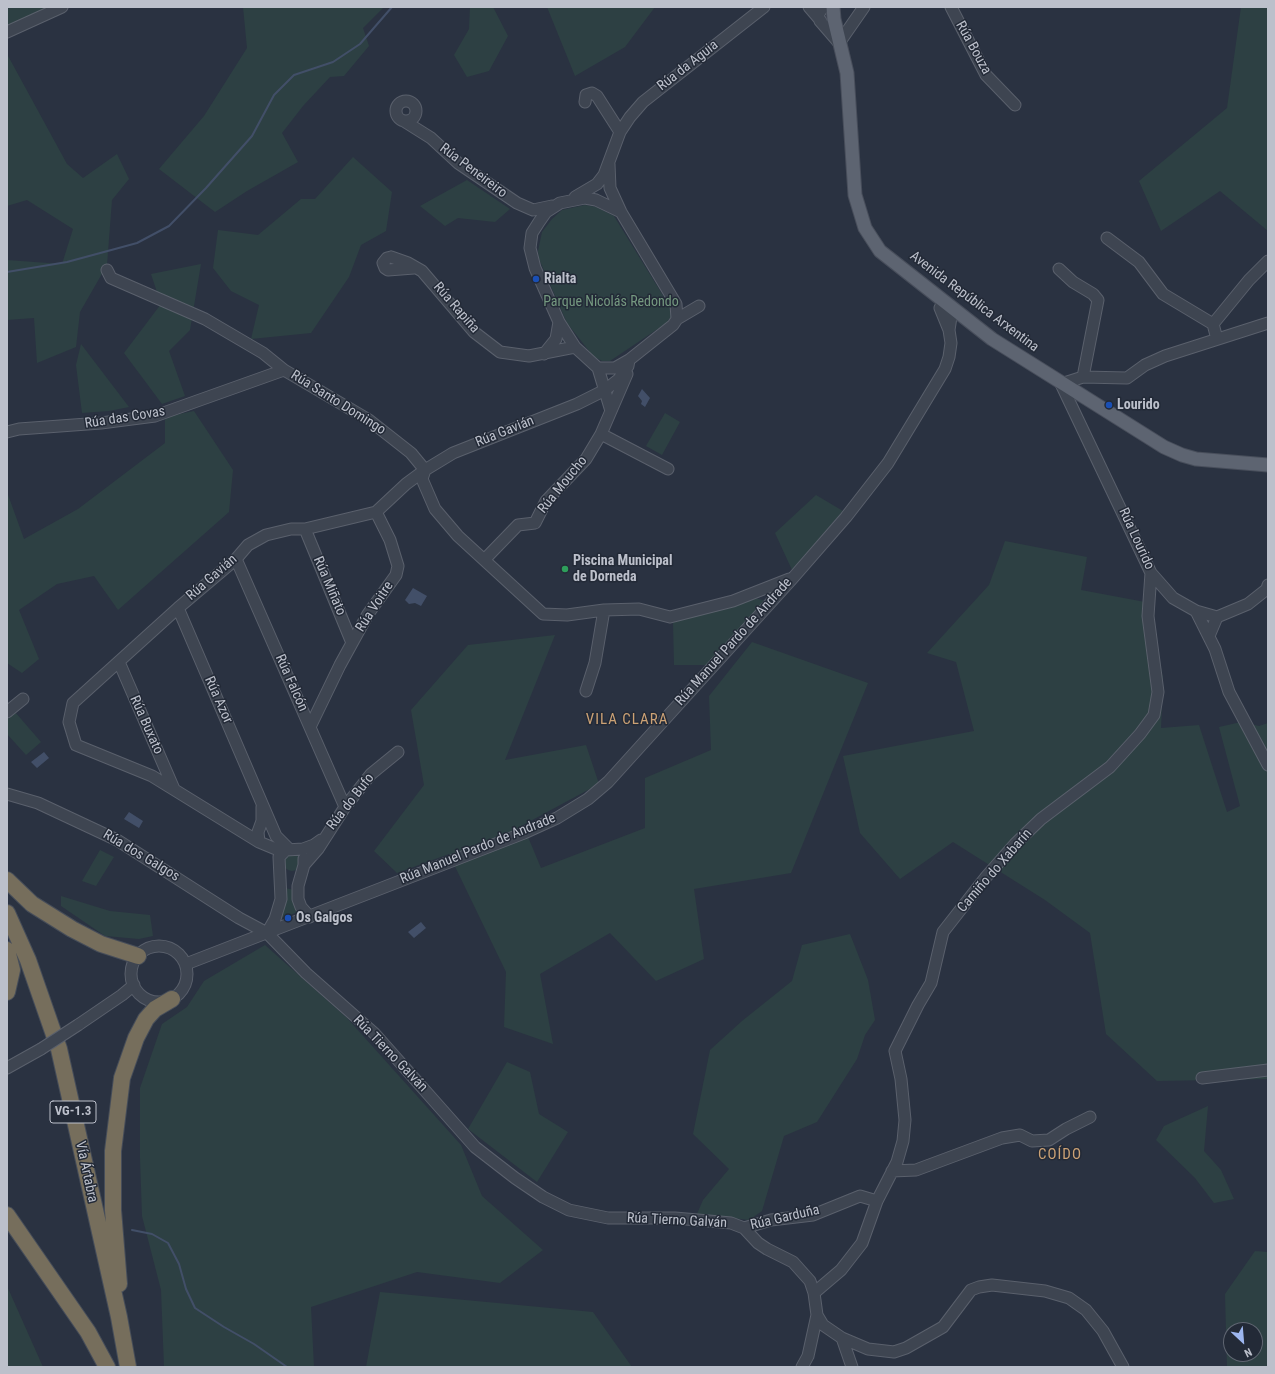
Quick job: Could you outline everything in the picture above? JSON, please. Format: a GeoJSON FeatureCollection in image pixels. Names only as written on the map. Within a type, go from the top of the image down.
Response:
{"type":"FeatureCollection","features":[{"type":"Feature","properties":{"kind":"highway"},"geometry":{"type":"LineString","coordinates":[[7,880],[32,904],[72,929],[101,944],[138,956]]}},
{"type":"Feature","properties":{"kind":"highway","name":"Vía Ártabra"},"geometry":{"type":"LineString","coordinates":[[7,913],[28,960],[59,1049],[119,1317],[128,1367]]}},
{"type":"Feature","properties":{"kind":"highway"},"geometry":{"type":"LineString","coordinates":[[7,950],[12,970],[7,992]]}},
{"type":"Feature","properties":{"kind":"highway"},"geometry":{"type":"LineString","coordinates":[[119,1317],[120,1302],[113,1210],[112,1151],[122,1078],[136,1038],[146,1019],[155,1009],[172,999]]}},
{"type":"Feature","properties":{"kind":"highway"},"geometry":{"type":"LineString","coordinates":[[7,1215],[88,1332],[107,1367]]}},
{"type":"Feature","properties":{"kind":"main road","name":"Avenida República Arxentina"},"geometry":{"type":"LineString","coordinates":[[827,11],[839,43],[848,88],[855,195],[865,228],[870,238],[880,251],[948,311],[1061,384],[1174,452],[1196,459],[1268,465]]}},
{"type":"Feature","properties":{"kind":"street"},"geometry":{"type":"LineString","coordinates":[[7,32],[62,7]]}},
{"type":"Feature","properties":{"kind":"street","name":"Rúa da Aguia"},"geometry":{"type":"LineString","coordinates":[[532,233],[546,212],[563,202],[586,192],[597,184],[609,164],[620,132],[630,117],[654,92],[764,7]]}},
{"type":"Feature","properties":{"kind":"street","name":"Avenida República Arxentina"},"geometry":{"type":"LineString","coordinates":[[809,7],[839,43]]}},
{"type":"Feature","properties":{"kind":"street"},"geometry":{"type":"LineString","coordinates":[[839,43],[864,7]]}},
{"type":"Feature","properties":{"kind":"street","name":"Rúa Bouza"},"geometry":{"type":"LineString","coordinates":[[951,7],[986,75],[1015,106]]}},
{"type":"Feature","properties":{"kind":"street"},"geometry":{"type":"LineString","coordinates":[[820,20],[825,23],[827,11]]}},
{"type":"Feature","properties":{"kind":"street"},"geometry":{"type":"LineString","coordinates":[[585,102],[586,95],[592,93],[597,96],[620,132]]}},
{"type":"Feature","properties":{"kind":"street"},"geometry":{"type":"LineString","coordinates":[[406,100],[415,106],[416,111],[413,118],[404,121],[400,119],[396,113],[398,103],[406,100]]}},
{"type":"Feature","properties":{"kind":"street","name":"Rúa Peneireiro"},"geometry":{"type":"LineString","coordinates":[[415,106],[421,123],[430,138]]}},
{"type":"Feature","properties":{"kind":"street","name":"Rúa Peneireiro"},"geometry":{"type":"LineString","coordinates":[[404,121],[430,138],[458,163],[516,203],[528,215],[532,233]]}},
{"type":"Feature","properties":{"kind":"street","name":"Rúa da Aguia"},"geometry":{"type":"LineString","coordinates":[[609,164],[610,188],[621,212],[676,304],[677,319]]}},
{"type":"Feature","properties":{"kind":"street"},"geometry":{"type":"LineString","coordinates":[[597,184],[598,190],[603,193],[610,188]]}},
{"type":"Feature","properties":{"kind":"street","name":"Rúa da Aguia"},"geometry":{"type":"LineString","coordinates":[[563,202],[585,198],[596,200],[621,212]]}},
{"type":"Feature","properties":{"kind":"street","name":"Rúa Peneireiro"},"geometry":{"type":"LineString","coordinates":[[516,203],[533,210],[540,210],[563,202]]}},
{"type":"Feature","properties":{"kind":"street"},"geometry":{"type":"LineString","coordinates":[[532,233],[530,248],[534,268],[559,322],[575,347],[598,368],[611,411]]}},
{"type":"Feature","properties":{"kind":"street"},"geometry":{"type":"LineString","coordinates":[[1107,238],[1139,262],[1163,294],[1214,324],[1217,339]]}},
{"type":"Feature","properties":{"kind":"street","name":"Rúa Rapiña"},"geometry":{"type":"LineString","coordinates":[[414,268],[392,270],[385,268],[383,263],[387,258],[391,257],[408,263],[414,268],[422,271],[428,276],[474,332],[500,352],[529,356],[575,347]]}},
{"type":"Feature","properties":{"kind":"street"},"geometry":{"type":"LineString","coordinates":[[1214,324],[1249,280],[1268,260]]}},
{"type":"Feature","properties":{"kind":"street"},"geometry":{"type":"LineString","coordinates":[[1058,269],[1073,282],[1093,294],[1098,300],[1082,377]]}},
{"type":"Feature","properties":{"kind":"street","name":"Rúa Santo Domingo"},"geometry":{"type":"LineString","coordinates":[[107,270],[111,278],[204,319],[264,353],[284,370],[369,420],[411,453],[426,470]]}},
{"type":"Feature","properties":{"kind":"street"},"geometry":{"type":"LineString","coordinates":[[598,368],[615,368],[632,358],[673,325],[677,319],[699,306]]}},
{"type":"Feature","properties":{"kind":"street","name":"Rúa Manuel Pardo de Andrade"},"geometry":{"type":"LineString","coordinates":[[186,964],[524,833],[557,818],[588,799],[608,782],[846,517],[888,463],[945,369],[950,350],[948,311]]}},
{"type":"Feature","properties":{"kind":"street"},"geometry":{"type":"LineString","coordinates":[[544,354],[556,339],[559,322]]}},
{"type":"Feature","properties":{"kind":"street"},"geometry":{"type":"LineString","coordinates":[[1061,384],[1082,377],[1127,378],[1145,365],[1166,356],[1268,323]]}},
{"type":"Feature","properties":{"kind":"street"},"geometry":{"type":"LineString","coordinates":[[605,390],[620,379],[632,358]]}},
{"type":"Feature","properties":{"kind":"street","name":"Rúa Moucho"},"geometry":{"type":"LineString","coordinates":[[485,559],[518,524],[535,523],[546,501],[586,459],[601,434],[632,358]]}},
{"type":"Feature","properties":{"kind":"street","name":"Rúa das Covas"},"geometry":{"type":"LineString","coordinates":[[7,432],[19,429],[101,423],[155,416],[284,370]]}},
{"type":"Feature","properties":{"kind":"street","name":"Rúa Lourido"},"geometry":{"type":"LineString","coordinates":[[1061,384],[1151,573],[1173,598],[1196,611],[1217,617]]}},
{"type":"Feature","properties":{"kind":"street","name":"Rúa Gavián"},"geometry":{"type":"LineString","coordinates":[[285,856],[262,844],[237,827],[152,776],[76,745],[69,722],[73,703],[178,608],[236,560],[248,545],[266,535],[291,529],[305,529],[376,512],[406,484],[453,453],[578,404],[605,390]]}},
{"type":"Feature","properties":{"kind":"street"},"geometry":{"type":"LineString","coordinates":[[601,434],[668,469]]}},
{"type":"Feature","properties":{"kind":"street"},"geometry":{"type":"LineString","coordinates":[[426,470],[422,479],[435,509],[458,536],[485,559],[543,614],[567,615],[604,610],[638,609],[670,617],[733,601],[792,578]]}},
{"type":"Feature","properties":{"kind":"street","name":"Rúa Voitre"},"geometry":{"type":"LineString","coordinates":[[310,727],[322,699],[368,614],[396,575],[398,566],[390,540],[376,512]]}},
{"type":"Feature","properties":{"kind":"street","name":"Rúa Miñato"},"geometry":{"type":"LineString","coordinates":[[305,529],[352,643]]}},
{"type":"Feature","properties":{"kind":"street","name":"Rúa Falcón"},"geometry":{"type":"LineString","coordinates":[[236,560],[345,807]]}},
{"type":"Feature","properties":{"kind":"street","name":"Camiño do Xabarín"},"geometry":{"type":"LineString","coordinates":[[877,1202],[892,1171],[903,1141],[905,1120],[901,1079],[895,1051],[931,983],[944,932],[986,877],[1015,844],[1041,819],[1110,767],[1140,734],[1154,715],[1158,692],[1148,616],[1151,573]]}},
{"type":"Feature","properties":{"kind":"street"},"geometry":{"type":"LineString","coordinates":[[1209,636],[1217,617],[1248,604],[1267,589],[1268,585]]}},
{"type":"Feature","properties":{"kind":"street","name":"Rúa Azor"},"geometry":{"type":"LineString","coordinates":[[178,608],[285,856]]}},
{"type":"Feature","properties":{"kind":"street"},"geometry":{"type":"LineString","coordinates":[[586,690],[595,663],[604,610]]}},
{"type":"Feature","properties":{"kind":"street"},"geometry":{"type":"LineString","coordinates":[[1196,611],[1215,649],[1229,692],[1268,765]]}},
{"type":"Feature","properties":{"kind":"street","name":"Rúa Buxato"},"geometry":{"type":"LineString","coordinates":[[118,662],[174,789]]}},
{"type":"Feature","properties":{"kind":"street"},"geometry":{"type":"LineString","coordinates":[[7,712],[23,699]]}},
{"type":"Feature","properties":{"kind":"street"},"geometry":{"type":"LineString","coordinates":[[300,703],[314,703],[322,699]]}},
{"type":"Feature","properties":{"kind":"street","name":"Rúa do Bufo"},"geometry":{"type":"LineString","coordinates":[[310,917],[301,907],[298,899],[298,886],[303,868],[345,807],[371,774],[398,752]]}},
{"type":"Feature","properties":{"kind":"street","name":"Rúa Azor"},"geometry":{"type":"LineString","coordinates":[[258,791],[263,811],[262,821],[258,832],[262,844]]}},
{"type":"Feature","properties":{"kind":"street","name":"Rúa dos Galgos"},"geometry":{"type":"LineString","coordinates":[[7,794],[38,803],[117,840],[239,918],[267,933]]}},
{"type":"Feature","properties":{"kind":"street"},"geometry":{"type":"LineString","coordinates":[[237,827],[249,828],[262,821]]}},
{"type":"Feature","properties":{"kind":"street","name":"Rúa do Bufo"},"geometry":{"type":"LineString","coordinates":[[285,856],[314,845],[324,837]]}},
{"type":"Feature","properties":{"kind":"street"},"geometry":{"type":"LineString","coordinates":[[302,854],[303,868],[292,875],[285,874],[285,856],[302,854]]}},
{"type":"Feature","properties":{"kind":"street"},"geometry":{"type":"LineString","coordinates":[[267,933],[281,899],[285,856]]}},
{"type":"Feature","properties":{"kind":"street","name":"Rúa Tierno Galván"},"geometry":{"type":"LineString","coordinates":[[267,933],[306,974],[374,1033],[475,1147],[543,1197],[569,1210],[608,1218],[675,1218],[731,1223],[744,1228],[758,1243],[767,1249],[794,1262],[810,1281],[814,1294],[816,1315],[808,1356],[802,1367]]}},
{"type":"Feature","properties":{"kind":"street"},"geometry":{"type":"LineString","coordinates":[[152,947],[168,947],[176,951],[186,964],[188,972],[185,984],[178,994],[172,999],[157,1002],[149,1000],[143,996],[134,985],[132,970],[138,956],[152,947]]}},
{"type":"Feature","properties":{"kind":"street"},"geometry":{"type":"LineString","coordinates":[[7,1068],[41,1049],[78,1025],[134,985]]}},
{"type":"Feature","properties":{"kind":"street"},"geometry":{"type":"LineString","coordinates":[[1202,1078],[1268,1070]]}},
{"type":"Feature","properties":{"kind":"street"},"geometry":{"type":"LineString","coordinates":[[892,1171],[916,1170],[1002,1138],[1020,1135],[1032,1141],[1049,1140],[1066,1129],[1090,1117]]}},
{"type":"Feature","properties":{"kind":"street","name":"Rúa Garduña"},"geometry":{"type":"LineString","coordinates":[[744,1228],[771,1220],[813,1215],[860,1196],[877,1202]]}},
{"type":"Feature","properties":{"kind":"street"},"geometry":{"type":"LineString","coordinates":[[814,1294],[841,1270],[862,1243],[877,1202]]}},
{"type":"Feature","properties":{"kind":"street"},"geometry":{"type":"LineString","coordinates":[[816,1315],[823,1325],[842,1338],[868,1349],[894,1352],[906,1348],[943,1327],[971,1290],[992,1285],[1045,1291],[1070,1298],[1086,1310],[1102,1331],[1123,1367]]}},
{"type":"Feature","properties":{"kind":"street"},"geometry":{"type":"LineString","coordinates":[[842,1338],[852,1367]]}},
{"type":"Feature","properties":{"kind":"green space"},"geometry":{"type":"Polygon","coordinates":[[[7,7],[48,7],[7,26],[7,7]]]}},
{"type":"Feature","properties":{"kind":"green space"},"geometry":{"type":"Polygon","coordinates":[[[243,7],[384,7],[363,28],[369,46],[344,76],[330,77],[303,106],[282,133],[298,162],[247,191],[215,212],[159,169],[204,116],[247,48],[243,7]]]}},
{"type":"Feature","properties":{"kind":"green space"},"geometry":{"type":"Polygon","coordinates":[[[470,7],[493,7],[508,36],[489,71],[467,77],[454,55],[469,29],[470,7]]]}},
{"type":"Feature","properties":{"kind":"green space"},"geometry":{"type":"Polygon","coordinates":[[[547,7],[655,7],[625,47],[575,76],[547,7]]]}},
{"type":"Feature","properties":{"kind":"green space"},"geometry":{"type":"Polygon","coordinates":[[[1241,7],[1268,7],[1268,231],[1220,191],[1161,231],[1139,181],[1227,108],[1241,7]]]}},
{"type":"Feature","properties":{"kind":"green space"},"geometry":{"type":"Polygon","coordinates":[[[7,54],[67,164],[83,178],[117,154],[129,179],[112,200],[107,265],[80,312],[76,347],[37,363],[34,318],[7,320],[7,260],[62,264],[73,229],[27,200],[7,206],[7,54]]]}},
{"type":"Feature","properties":{"kind":"green space"},"geometry":{"type":"Polygon","coordinates":[[[353,157],[392,192],[386,231],[361,245],[349,277],[311,333],[251,339],[259,305],[231,291],[213,268],[218,230],[258,235],[301,199],[315,199],[353,157]]]}},
{"type":"Feature","properties":{"kind":"green space"},"geometry":{"type":"Polygon","coordinates":[[[467,180],[510,209],[495,222],[458,218],[445,226],[420,206],[467,180]]]}},
{"type":"Feature","properties":{"kind":"green space","name":"Parque Nicolás Redondo"},"geometry":{"type":"Polygon","coordinates":[[[585,205],[596,207],[614,216],[670,307],[671,317],[665,324],[610,361],[602,361],[593,356],[567,323],[539,259],[538,251],[542,232],[552,219],[562,210],[585,205]]]}},
{"type":"Feature","properties":{"kind":"green space"},"geometry":{"type":"Polygon","coordinates":[[[201,264],[190,330],[169,351],[185,396],[162,404],[124,353],[161,304],[151,274],[201,264]]]}},
{"type":"Feature","properties":{"kind":"green space"},"geometry":{"type":"Polygon","coordinates":[[[81,344],[129,407],[109,411],[82,413],[76,365],[81,344]]]}},
{"type":"Feature","properties":{"kind":"green space"},"geometry":{"type":"Polygon","coordinates":[[[194,411],[233,470],[229,512],[118,610],[94,576],[57,584],[19,610],[39,659],[22,673],[7,663],[7,492],[24,539],[78,509],[165,443],[165,417],[194,411]]]}},
{"type":"Feature","properties":{"kind":"green space"},"geometry":{"type":"Polygon","coordinates":[[[665,413],[680,422],[662,455],[646,446],[665,413]]]}},
{"type":"Feature","properties":{"kind":"green space"},"geometry":{"type":"Polygon","coordinates":[[[816,495],[843,511],[792,570],[775,533],[816,495]]]}},
{"type":"Feature","properties":{"kind":"green space"},"geometry":{"type":"Polygon","coordinates":[[[1005,541],[1087,557],[1081,590],[1145,602],[1155,634],[1163,678],[1161,728],[1199,725],[1227,812],[1240,806],[1219,727],[1241,722],[1259,726],[1268,723],[1268,1079],[1157,1081],[1106,1034],[1090,933],[1045,900],[953,842],[900,879],[860,833],[843,756],[974,731],[956,662],[927,653],[989,585],[1005,541]]]}},
{"type":"Feature","properties":{"kind":"green space"},"geometry":{"type":"Polygon","coordinates":[[[755,598],[766,601],[708,665],[674,665],[673,622],[755,598]]]}},
{"type":"Feature","properties":{"kind":"green space"},"geometry":{"type":"Polygon","coordinates":[[[555,635],[505,760],[586,745],[599,784],[523,825],[541,868],[645,828],[645,778],[711,750],[709,696],[752,642],[868,683],[791,873],[694,889],[704,959],[656,981],[610,933],[540,974],[553,1044],[504,1027],[506,972],[449,854],[397,873],[374,851],[424,785],[411,710],[468,645],[555,635]]]}},
{"type":"Feature","properties":{"kind":"green space"},"geometry":{"type":"Polygon","coordinates":[[[15,712],[41,742],[26,755],[7,734],[7,718],[15,712]]]}},
{"type":"Feature","properties":{"kind":"green space"},"geometry":{"type":"Polygon","coordinates":[[[100,850],[114,857],[96,886],[82,881],[100,850]]]}},
{"type":"Feature","properties":{"kind":"green space"},"geometry":{"type":"Polygon","coordinates":[[[292,853],[298,856],[301,862],[298,868],[292,871],[286,868],[283,862],[286,856],[292,853]]]}},
{"type":"Feature","properties":{"kind":"green space"},"geometry":{"type":"Polygon","coordinates":[[[285,888],[294,890],[298,912],[279,919],[285,888]]]}},
{"type":"Feature","properties":{"kind":"green space"},"geometry":{"type":"Polygon","coordinates":[[[61,896],[110,911],[150,915],[153,936],[139,939],[105,936],[61,906],[61,896]]]}},
{"type":"Feature","properties":{"kind":"green space"},"geometry":{"type":"Polygon","coordinates":[[[850,934],[868,980],[875,1020],[865,1035],[857,1059],[817,1122],[784,1136],[762,1211],[749,1220],[697,1214],[703,1200],[729,1169],[693,1134],[710,1050],[742,1021],[792,981],[802,945],[850,934]]]}},
{"type":"Feature","properties":{"kind":"green space"},"geometry":{"type":"Polygon","coordinates":[[[265,945],[347,1018],[461,1145],[482,1196],[543,1250],[500,1283],[417,1272],[311,1307],[314,1367],[164,1367],[161,1290],[142,1216],[140,1088],[162,1024],[187,1007],[204,981],[265,945]]]}},
{"type":"Feature","properties":{"kind":"green space"},"geometry":{"type":"Polygon","coordinates":[[[507,1062],[530,1072],[539,1114],[568,1132],[537,1182],[468,1129],[507,1062]]]}},
{"type":"Feature","properties":{"kind":"green space"},"geometry":{"type":"Polygon","coordinates":[[[1208,1106],[1204,1151],[1221,1170],[1234,1199],[1214,1203],[1195,1178],[1156,1140],[1164,1126],[1208,1106]]]}},
{"type":"Feature","properties":{"kind":"green space"},"geometry":{"type":"Polygon","coordinates":[[[1255,1251],[1268,1252],[1268,1367],[1227,1367],[1227,1362],[1263,1362],[1263,1322],[1226,1322],[1225,1294],[1255,1251]]]}},
{"type":"Feature","properties":{"kind":"green space"},"geometry":{"type":"Polygon","coordinates":[[[7,1286],[43,1367],[7,1367],[7,1286]]]}},
{"type":"Feature","properties":{"kind":"green space"},"geometry":{"type":"Polygon","coordinates":[[[380,1292],[593,1312],[632,1367],[366,1367],[380,1292]]]}},
{"type":"Feature","properties":{"kind":"water"},"geometry":{"type":"Polygon","coordinates":[[[642,389],[650,398],[645,407],[641,404],[642,401],[638,396],[642,389]]]}},
{"type":"Feature","properties":{"kind":"water"},"geometry":{"type":"Polygon","coordinates":[[[413,588],[427,596],[421,606],[415,603],[409,604],[405,600],[413,588]]]}},
{"type":"Feature","properties":{"kind":"water"},"geometry":{"type":"Polygon","coordinates":[[[44,752],[49,758],[37,768],[31,762],[44,752]]]}},
{"type":"Feature","properties":{"kind":"water"},"geometry":{"type":"Polygon","coordinates":[[[129,812],[143,821],[139,828],[124,819],[129,812]]]}},
{"type":"Feature","properties":{"kind":"water"},"geometry":{"type":"Polygon","coordinates":[[[421,922],[426,928],[414,938],[408,932],[421,922]]]}},
{"type":"Feature","properties":{"kind":"waterway"},"geometry":{"type":"LineString","coordinates":[[7,272],[67,262],[137,243],[169,226],[206,188],[252,136],[274,95],[294,75],[333,62],[360,44],[392,7]]}},
{"type":"Feature","properties":{"kind":"waterway"},"geometry":{"type":"LineString","coordinates":[[132,1230],[152,1234],[168,1243],[179,1264],[186,1289],[195,1308],[254,1344],[287,1367]]}},
{"type":"Feature","properties":{"kind":"place","name":"Rialta"},"geometry":{"type":"Point","coordinates":[536,279]}},
{"type":"Feature","properties":{"kind":"place","name":"Lourido"},"geometry":{"type":"Point","coordinates":[1109,405]}},
{"type":"Feature","properties":{"kind":"place","name":"Piscina Municipal de Dorneda"},"geometry":{"type":"Point","coordinates":[565,569]}},
{"type":"Feature","properties":{"kind":"place","name":"Os Galgos"},"geometry":{"type":"Point","coordinates":[288,918]}},
{"type":"Feature","properties":{"kind":"district","name":"VILA CLARA"},"geometry":{"type":"Point","coordinates":[627,720]}},
{"type":"Feature","properties":{"kind":"district","name":"COÍDO"},"geometry":{"type":"Point","coordinates":[1060,1155]}}]}
